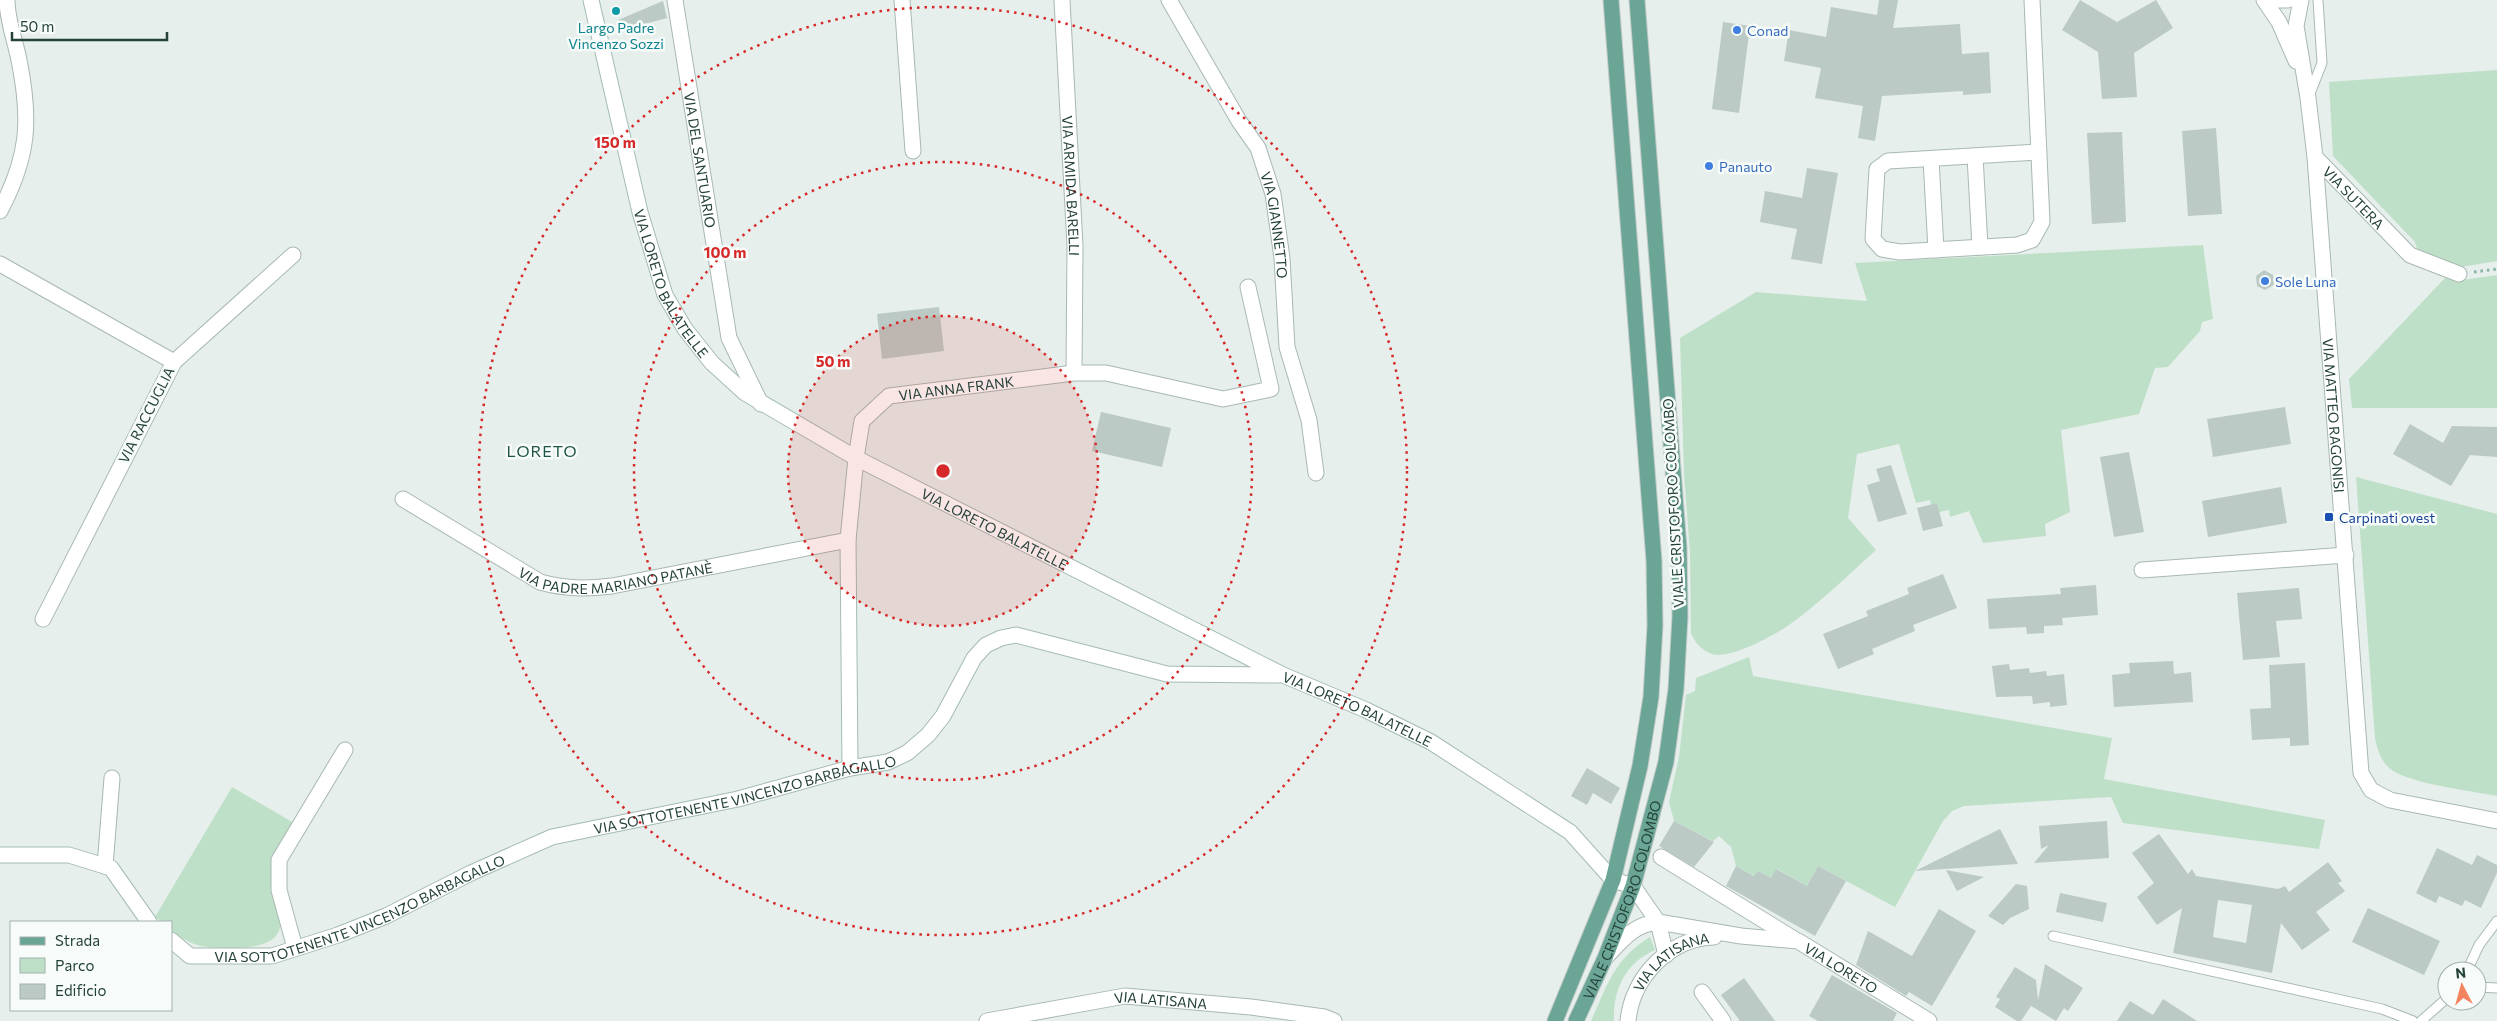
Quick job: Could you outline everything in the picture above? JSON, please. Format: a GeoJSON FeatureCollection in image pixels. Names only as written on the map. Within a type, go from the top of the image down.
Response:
{"type":"FeatureCollection","features":[{"type":"Feature","properties":{"kind":"main road","name":"VIALE CRISTOFORO COLOMBO"},"geometry":{"type":"LineString","coordinates":[[1555,1021],[1613,880],[1640,766],[1651,697],[1654,561],[1611,0]]}},
{"type":"Feature","properties":{"kind":"main road","name":"VIALE CRISTOFORO COLOMBO"},"geometry":{"type":"LineString","coordinates":[[1576,1021],[1605,958],[1633,886],[1666,762],[1676,689],[1680,616],[1679,548],[1637,0]]}},
{"type":"Feature","properties":{"kind":"street"},"geometry":{"type":"LineString","coordinates":[[0,211],[19,168],[27,135],[26,102],[7,0]]}},
{"type":"Feature","properties":{"kind":"street","name":"VIA LORETO BALATELLE"},"geometry":{"type":"LineString","coordinates":[[591,0],[640,212],[665,295],[685,330],[712,363],[745,393],[856,458],[1283,675],[1382,718],[1431,742],[1570,832],[1613,880]]}},
{"type":"Feature","properties":{"kind":"street","name":"VIA DEL SANTUARIO"},"geometry":{"type":"LineString","coordinates":[[675,0],[730,338],[761,404]]}},
{"type":"Feature","properties":{"kind":"street"},"geometry":{"type":"LineString","coordinates":[[902,0],[913,152]]}},
{"type":"Feature","properties":{"kind":"street","name":"VIA ARMIDA BARELLI"},"geometry":{"type":"LineString","coordinates":[[1062,0],[1075,246],[1074,373]]}},
{"type":"Feature","properties":{"kind":"street","name":"VIA GIANNETTO"},"geometry":{"type":"LineString","coordinates":[[1170,0],[1239,121],[1258,148],[1273,194],[1282,258],[1287,347],[1298,389],[1310,420],[1316,473]]}},
{"type":"Feature","properties":{"kind":"street"},"geometry":{"type":"LineString","coordinates":[[2032,0],[2039,152],[2042,222],[2032,240],[2016,245],[1900,252],[1882,249],[1873,240],[1877,169],[1888,161],[2039,152]]}},
{"type":"Feature","properties":{"kind":"street"},"geometry":{"type":"LineString","coordinates":[[2264,0],[2279,22],[2305,82]]}},
{"type":"Feature","properties":{"kind":"street"},"geometry":{"type":"LineString","coordinates":[[2272,0],[2288,0]]}},
{"type":"Feature","properties":{"kind":"street"},"geometry":{"type":"LineString","coordinates":[[2301,0],[2296,26],[2305,82]]}},
{"type":"Feature","properties":{"kind":"street","name":"VIA SUTERA"},"geometry":{"type":"LineString","coordinates":[[2305,82],[2314,157],[2410,255],[2459,274]]}},
{"type":"Feature","properties":{"kind":"street"},"geometry":{"type":"LineString","coordinates":[[1975,156],[1980,247]]}},
{"type":"Feature","properties":{"kind":"street","name":"VIA MATTEO RAGONISI"},"geometry":{"type":"LineString","coordinates":[[2314,157],[2362,773],[2371,790],[2390,800],[2497,821]]}},
{"type":"Feature","properties":{"kind":"street"},"geometry":{"type":"LineString","coordinates":[[1931,159],[1936,250]]}},
{"type":"Feature","properties":{"kind":"street"},"geometry":{"type":"LineString","coordinates":[[174,362],[293,255]]}},
{"type":"Feature","properties":{"kind":"street","name":"VIA RACCUGLIA"},"geometry":{"type":"LineString","coordinates":[[0,264],[174,362],[43,618]]}},
{"type":"Feature","properties":{"kind":"street"},"geometry":{"type":"LineString","coordinates":[[1248,287],[1271,389]]}},
{"type":"Feature","properties":{"kind":"street","name":"VIA ANNA FRANK"},"geometry":{"type":"LineString","coordinates":[[850,768],[848,540],[856,458],[862,421],[889,396],[1074,373],[1106,373],[1223,398],[1271,389],[1298,389]]}},
{"type":"Feature","properties":{"kind":"street","name":"VIA PADRE MARIANO PATANÈ"},"geometry":{"type":"LineString","coordinates":[[403,499],[540,582],[564,588],[586,589],[612,586],[848,540]]}},
{"type":"Feature","properties":{"kind":"street"},"geometry":{"type":"LineString","coordinates":[[2142,570],[2346,555]]}},
{"type":"Feature","properties":{"kind":"street","name":"VIA SOTTOTENENTE VINCENZO BARBAGALLO"},"geometry":{"type":"LineString","coordinates":[[172,941],[190,956],[272,956],[338,935],[386,916],[471,873],[552,837],[738,799],[850,768],[888,762],[907,754],[921,742],[943,716],[974,658],[986,645],[1001,638],[1016,635],[1167,674],[1283,675]]}},
{"type":"Feature","properties":{"kind":"street"},"geometry":{"type":"LineString","coordinates":[[295,948],[279,890],[279,860],[345,750]]}},
{"type":"Feature","properties":{"kind":"street"},"geometry":{"type":"LineString","coordinates":[[106,866],[112,778]]}},
{"type":"Feature","properties":{"kind":"street"},"geometry":{"type":"LineString","coordinates":[[0,856],[68,855],[111,868],[148,921]]}},
{"type":"Feature","properties":{"kind":"street"},"geometry":{"type":"LineString","coordinates":[[1661,857],[1798,941]]}},
{"type":"Feature","properties":{"kind":"street"},"geometry":{"type":"LineString","coordinates":[[1613,880],[1633,886],[1658,922],[1666,955]]}},
{"type":"Feature","properties":{"kind":"street"},"geometry":{"type":"LineString","coordinates":[[1605,958],[1636,928],[1645,923],[1658,922]]}},
{"type":"Feature","properties":{"kind":"street","name":"VIA LORETO"},"geometry":{"type":"LineString","coordinates":[[1658,922],[1741,936],[1798,941],[1929,1021]]}},
{"type":"Feature","properties":{"kind":"street","name":"VIA LATISANA"},"geometry":{"type":"LineString","coordinates":[[1628,1021],[1630,1004],[1637,986],[1652,966],[1666,955],[1686,941],[1700,937],[1741,936]]}},
{"type":"Feature","properties":{"kind":"street"},"geometry":{"type":"LineString","coordinates":[[1702,992],[1723,1021]]}},
{"type":"Feature","properties":{"kind":"street","name":"VIA LATISANA"},"geometry":{"type":"LineString","coordinates":[[987,1021],[1125,996],[1252,1007],[1324,1017],[1334,1021]]}},
{"type":"Feature","properties":{"kind":"lane"},"geometry":{"type":"LineString","coordinates":[[2308,98],[2322,63],[2318,0]]}},
{"type":"Feature","properties":{"kind":"lane"},"geometry":{"type":"LineString","coordinates":[[2472,961],[2479,945],[2497,921]]}},
{"type":"Feature","properties":{"kind":"lane"},"geometry":{"type":"LineString","coordinates":[[2054,936],[2382,1009],[2413,1021]]}},
{"type":"Feature","properties":{"kind":"lane"},"geometry":{"type":"LineString","coordinates":[[2421,1021],[2437,1007]]}},
{"type":"Feature","properties":{"kind":"green space"},"geometry":{"type":"Polygon","coordinates":[[[2497,70],[2497,261],[2461,267],[2417,249],[2415,242],[2333,156],[2329,82],[2497,70]]]}},
{"type":"Feature","properties":{"kind":"green space"},"geometry":{"type":"Polygon","coordinates":[[[2203,245],[2213,319],[2202,322],[2200,331],[2168,367],[2155,368],[2139,414],[2061,430],[2070,512],[2045,524],[2046,536],[1983,543],[1969,511],[1950,517],[1949,510],[1939,512],[1937,504],[1931,505],[1930,500],[1916,503],[1899,444],[1857,454],[1848,518],[1876,550],[1812,608],[1775,634],[1736,652],[1719,655],[1705,651],[1695,641],[1691,633],[1690,552],[1684,474],[1680,338],[1756,292],[1867,301],[1855,263],[2203,245]]]}},
{"type":"Feature","properties":{"kind":"green space"},"geometry":{"type":"Polygon","coordinates":[[[2497,275],[2497,408],[2352,408],[2349,379],[2446,277],[2456,281],[2497,275]]]}},
{"type":"Feature","properties":{"kind":"green space"},"geometry":{"type":"Polygon","coordinates":[[[2356,477],[2497,514],[2497,796],[2438,786],[2407,777],[2387,766],[2381,756],[2375,738],[2356,477]]]}},
{"type":"Feature","properties":{"kind":"green space"},"geometry":{"type":"Polygon","coordinates":[[[1749,657],[1753,676],[2112,738],[2104,779],[2325,820],[2319,849],[2123,823],[2111,797],[1964,806],[1952,811],[1943,821],[1895,907],[1818,866],[1807,886],[1777,869],[1771,878],[1758,871],[1755,876],[1736,866],[1731,847],[1719,836],[1713,841],[1674,821],[1669,802],[1679,757],[1686,695],[1695,691],[1696,678],[1749,657]]]}},
{"type":"Feature","properties":{"kind":"green space"},"geometry":{"type":"Polygon","coordinates":[[[232,787],[294,823],[274,859],[281,921],[278,932],[270,941],[255,946],[231,948],[206,947],[192,943],[172,931],[172,921],[161,921],[155,917],[232,787]]]}},
{"type":"Feature","properties":{"kind":"green space"},"geometry":{"type":"Polygon","coordinates":[[[1650,937],[1655,950],[1636,962],[1623,979],[1616,999],[1614,1021],[1591,1021],[1613,973],[1620,963],[1638,945],[1650,937]]]}},
{"type":"Feature","properties":{"kind":"building"},"geometry":{"type":"Polygon","coordinates":[[[1879,0],[1898,0],[1893,28],[1960,24],[1962,54],[1989,52],[1991,93],[1963,95],[1963,91],[1882,96],[1875,141],[1858,138],[1863,106],[1815,98],[1821,68],[1784,61],[1789,30],[1826,37],[1831,7],[1877,15],[1879,0]]]}},
{"type":"Feature","properties":{"kind":"building"},"geometry":{"type":"Polygon","coordinates":[[[2080,0],[2117,22],[2156,0],[2173,28],[2134,53],[2137,97],[2102,99],[2098,52],[2062,30],[2080,0]]]}},
{"type":"Feature","properties":{"kind":"building"},"geometry":{"type":"Polygon","coordinates":[[[663,1],[667,18],[622,30],[618,20],[663,1]]]}},
{"type":"Feature","properties":{"kind":"building"},"geometry":{"type":"Polygon","coordinates":[[[1723,22],[1750,26],[1739,113],[1712,109],[1723,22]]]}},
{"type":"Feature","properties":{"kind":"building"},"geometry":{"type":"Polygon","coordinates":[[[2216,128],[2222,214],[2188,216],[2182,131],[2216,128]]]}},
{"type":"Feature","properties":{"kind":"building"},"geometry":{"type":"Polygon","coordinates":[[[2122,132],[2126,222],[2092,224],[2087,133],[2122,132]]]}},
{"type":"Feature","properties":{"kind":"building"},"geometry":{"type":"Polygon","coordinates":[[[1807,168],[1838,173],[1822,264],[1791,259],[1797,229],[1760,222],[1765,191],[1802,198],[1807,168]]]}},
{"type":"Feature","properties":{"kind":"building","name":"Sole Luna"},"geometry":{"type":"Polygon","coordinates":[[[2264,270],[2273,275],[2274,285],[2265,290],[2257,286],[2256,276],[2264,270]]]}},
{"type":"Feature","properties":{"kind":"building"},"geometry":{"type":"Polygon","coordinates":[[[939,307],[944,351],[882,359],[877,314],[939,307]]]}},
{"type":"Feature","properties":{"kind":"building"},"geometry":{"type":"Polygon","coordinates":[[[2285,407],[2291,444],[2213,457],[2207,419],[2285,407]]]}},
{"type":"Feature","properties":{"kind":"building"},"geometry":{"type":"Polygon","coordinates":[[[1101,412],[1171,428],[1162,467],[1092,451],[1101,412]]]}},
{"type":"Feature","properties":{"kind":"building"},"geometry":{"type":"Polygon","coordinates":[[[2410,424],[2443,443],[2452,426],[2497,427],[2497,457],[2470,455],[2451,486],[2393,454],[2410,424]]]}},
{"type":"Feature","properties":{"kind":"building"},"geometry":{"type":"Polygon","coordinates":[[[2129,452],[2144,532],[2114,537],[2100,457],[2129,452]]]}},
{"type":"Feature","properties":{"kind":"building"},"geometry":{"type":"Polygon","coordinates":[[[1891,465],[1907,514],[1878,522],[1867,485],[1880,481],[1876,469],[1891,465]]]}},
{"type":"Feature","properties":{"kind":"building"},"geometry":{"type":"Polygon","coordinates":[[[2281,487],[2287,523],[2208,537],[2202,501],[2281,487]]]}},
{"type":"Feature","properties":{"kind":"building"},"geometry":{"type":"Polygon","coordinates":[[[1937,503],[1943,526],[1923,531],[1917,508],[1937,503]]]}},
{"type":"Feature","properties":{"kind":"building"},"geometry":{"type":"Polygon","coordinates":[[[1943,574],[1957,608],[1913,625],[1915,631],[1872,649],[1874,654],[1838,669],[1823,634],[1868,616],[1866,611],[1909,594],[1907,588],[1943,574]]]}},
{"type":"Feature","properties":{"kind":"building"},"geometry":{"type":"Polygon","coordinates":[[[2096,585],[2098,615],[2062,618],[2063,625],[2044,626],[2044,633],[2027,634],[2026,627],[1989,629],[1987,599],[2061,594],[2060,588],[2096,585]]]}},
{"type":"Feature","properties":{"kind":"building"},"geometry":{"type":"Polygon","coordinates":[[[2299,588],[2302,619],[2276,621],[2280,657],[2243,660],[2237,593],[2299,588]]]}},
{"type":"Feature","properties":{"kind":"building"},"geometry":{"type":"Polygon","coordinates":[[[2173,661],[2174,674],[2191,672],[2193,702],[2114,707],[2112,675],[2130,673],[2129,663],[2173,661]]]}},
{"type":"Feature","properties":{"kind":"building"},"geometry":{"type":"Polygon","coordinates":[[[2305,663],[2309,745],[2290,746],[2290,738],[2252,740],[2250,709],[2271,708],[2269,665],[2305,663]]]}},
{"type":"Feature","properties":{"kind":"building"},"geometry":{"type":"Polygon","coordinates":[[[2009,664],[2010,670],[2029,668],[2030,673],[2046,671],[2047,676],[2064,674],[2067,705],[2050,707],[2050,702],[2033,704],[2032,696],[1996,697],[1992,666],[2009,664]]]}},
{"type":"Feature","properties":{"kind":"building"},"geometry":{"type":"Polygon","coordinates":[[[1587,768],[1620,788],[1611,804],[1593,793],[1587,805],[1571,796],[1587,768]]]}},
{"type":"Feature","properties":{"kind":"building"},"geometry":{"type":"Polygon","coordinates":[[[1674,821],[1714,842],[1694,867],[1659,846],[1674,821]]]}},
{"type":"Feature","properties":{"kind":"building"},"geometry":{"type":"Polygon","coordinates":[[[2107,821],[2109,858],[2034,863],[2049,845],[2041,849],[2039,826],[2107,821]]]}},
{"type":"Feature","properties":{"kind":"building"},"geometry":{"type":"Polygon","coordinates":[[[2000,829],[2018,864],[1915,871],[2000,829]]]}},
{"type":"Feature","properties":{"kind":"building"},"geometry":{"type":"Polygon","coordinates":[[[2159,834],[2188,874],[2192,869],[2196,876],[2278,889],[2285,886],[2289,892],[2328,862],[2342,881],[2338,883],[2345,891],[2316,912],[2330,930],[2302,950],[2281,923],[2272,973],[2173,953],[2182,908],[2157,925],[2137,897],[2154,883],[2132,853],[2159,834]],[[2218,900],[2213,937],[2246,943],[2252,905],[2218,900]]]}},
{"type":"Feature","properties":{"kind":"building"},"geometry":{"type":"Polygon","coordinates":[[[2437,848],[2472,865],[2477,855],[2497,865],[2497,873],[2481,908],[2465,900],[2462,906],[2439,896],[2436,903],[2416,893],[2437,848]]]}},
{"type":"Feature","properties":{"kind":"building"},"geometry":{"type":"Polygon","coordinates":[[[1736,866],[1754,876],[1758,871],[1771,878],[1776,869],[1807,886],[1818,866],[1846,881],[1815,936],[1726,886],[1736,866]]]}},
{"type":"Feature","properties":{"kind":"building"},"geometry":{"type":"Polygon","coordinates":[[[1946,870],[1984,877],[1957,891],[1946,870]]]}},
{"type":"Feature","properties":{"kind":"building"},"geometry":{"type":"Polygon","coordinates":[[[2016,884],[2027,886],[2029,909],[2010,918],[2003,925],[1988,916],[2016,884]]]}},
{"type":"Feature","properties":{"kind":"building"},"geometry":{"type":"Polygon","coordinates":[[[2060,893],[2107,903],[2103,922],[2056,912],[2060,893]]]}},
{"type":"Feature","properties":{"kind":"building"},"geometry":{"type":"Polygon","coordinates":[[[2368,908],[2440,941],[2424,975],[2352,942],[2368,908]]]}},
{"type":"Feature","properties":{"kind":"building"},"geometry":{"type":"Polygon","coordinates":[[[1939,909],[1976,931],[1932,1006],[1909,992],[1906,996],[1856,965],[1868,931],[1912,956],[1939,909]]]}},
{"type":"Feature","properties":{"kind":"building"},"geometry":{"type":"Polygon","coordinates":[[[2045,964],[2083,988],[2068,1011],[2064,1008],[2056,1021],[2031,1006],[2021,1021],[2017,1021],[1995,1007],[2000,999],[1996,997],[2015,967],[2036,980],[2038,1000],[2045,964]]]}},
{"type":"Feature","properties":{"kind":"building"},"geometry":{"type":"Polygon","coordinates":[[[1832,975],[1897,1013],[1893,1021],[1818,1021],[1809,1016],[1832,975]]]}},
{"type":"Feature","properties":{"kind":"building"},"geometry":{"type":"Polygon","coordinates":[[[1744,978],[1775,1021],[1740,1021],[1721,995],[1744,978]]]}},
{"type":"Feature","properties":{"kind":"building"},"geometry":{"type":"Polygon","coordinates":[[[2163,999],[2197,1021],[2117,1021],[2130,1001],[2153,1015],[2163,999]]]}},
{"type":"Feature","properties":{"kind":"place","name":"Largo Padre Vincenzo Sozzi"},"geometry":{"type":"Point","coordinates":[616,11]}},
{"type":"Feature","properties":{"kind":"place","name":"Conad"},"geometry":{"type":"Point","coordinates":[1737,30]}},
{"type":"Feature","properties":{"kind":"place","name":"Panauto"},"geometry":{"type":"Point","coordinates":[1709,166]}},
{"type":"Feature","properties":{"kind":"place","name":"Sole Luna"},"geometry":{"type":"Point","coordinates":[2265,281]}},
{"type":"Feature","properties":{"kind":"place","name":"Carpinati ovest"},"geometry":{"type":"Point","coordinates":[2329,517]}},
{"type":"Feature","properties":{"kind":"district","name":"LORETO"},"geometry":{"type":"Point","coordinates":[542,450]}}]}
